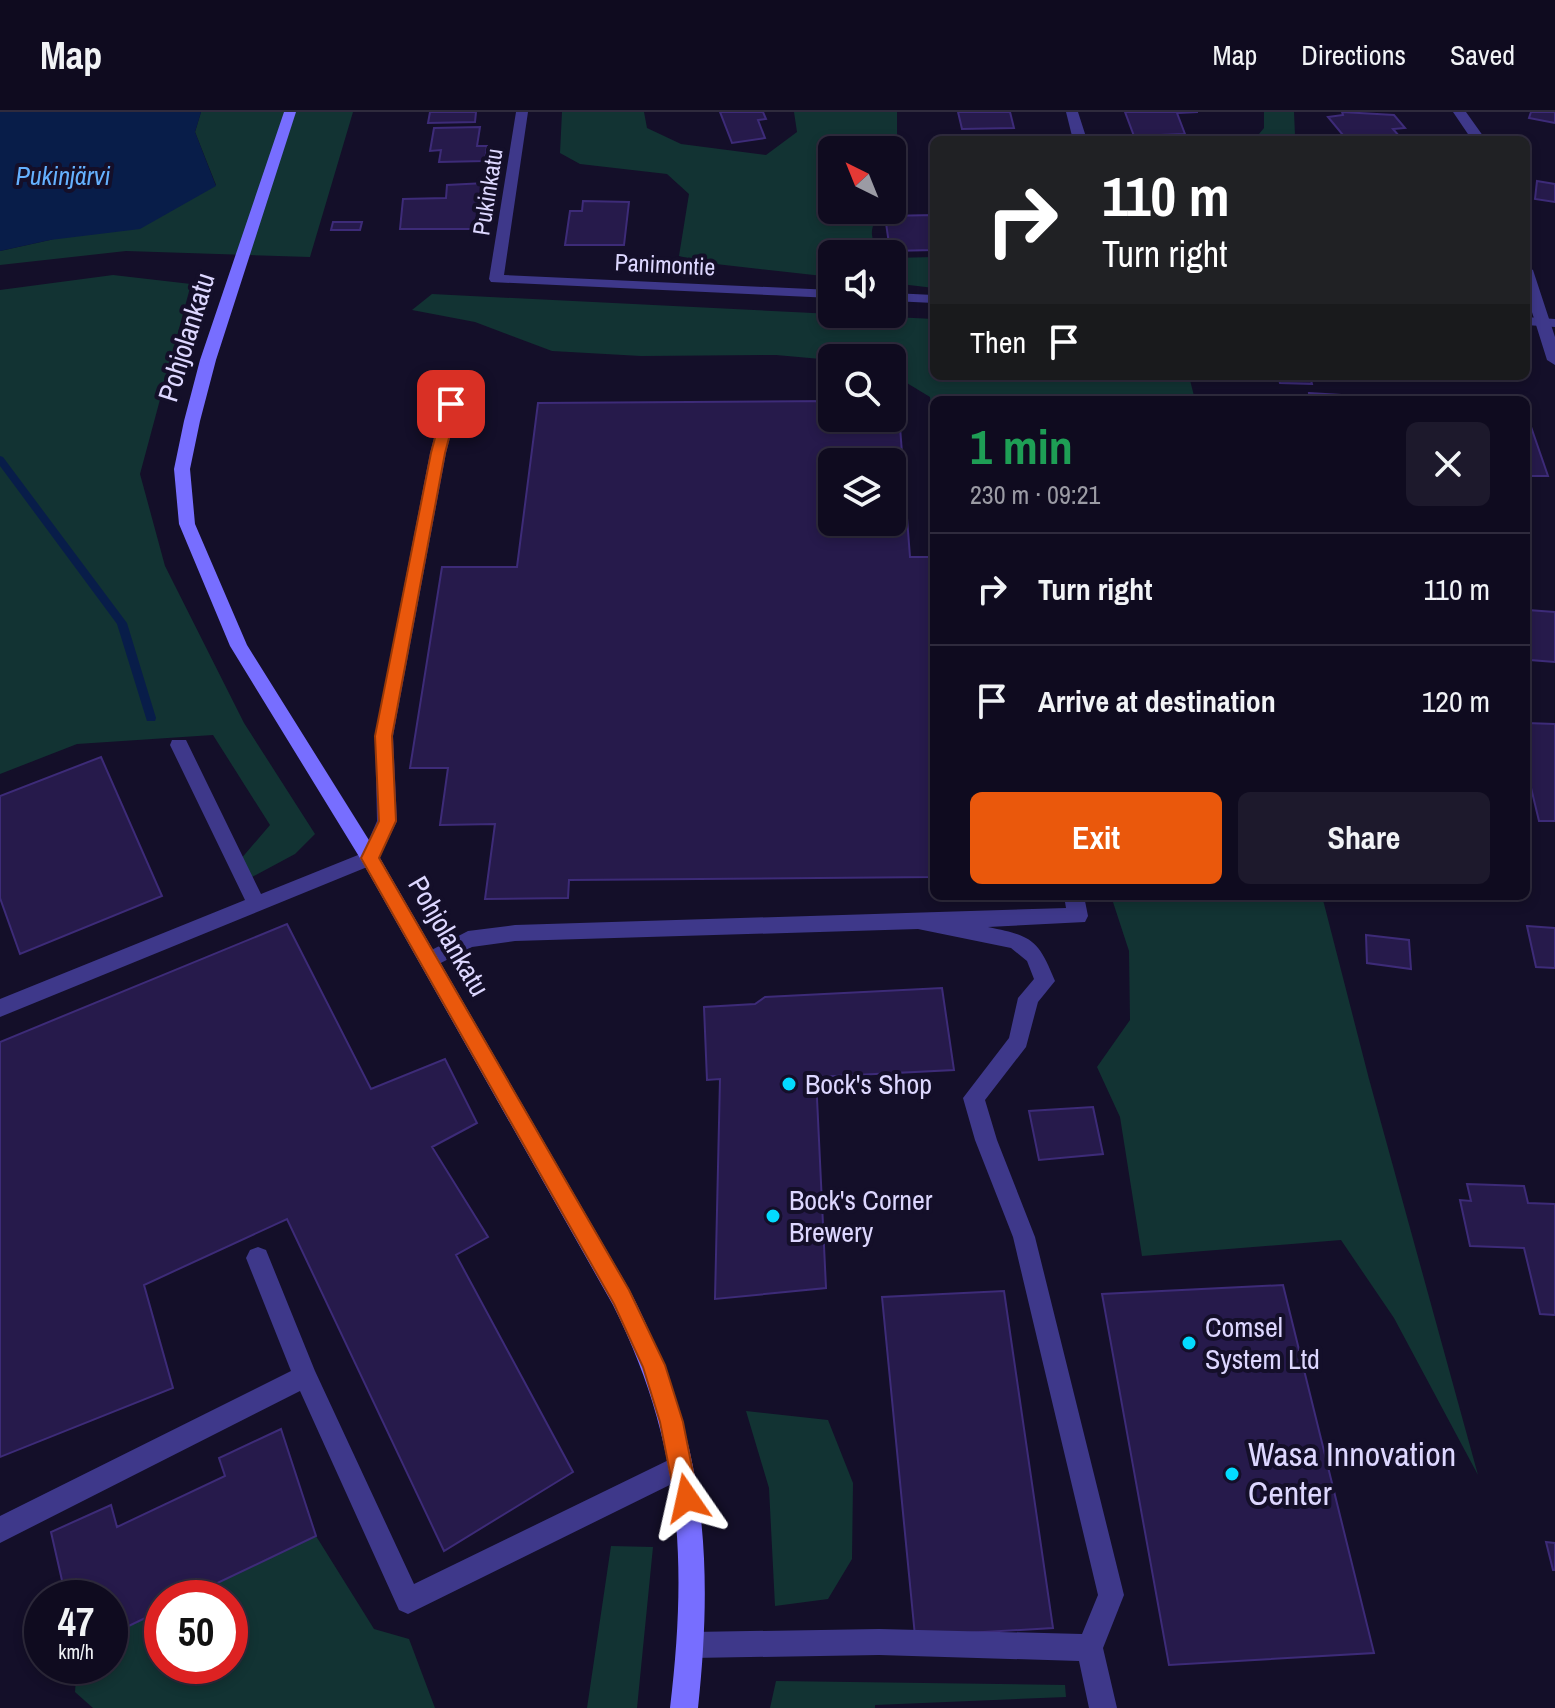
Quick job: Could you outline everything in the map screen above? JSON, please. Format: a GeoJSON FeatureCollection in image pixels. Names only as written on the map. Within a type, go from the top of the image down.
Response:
{"type":"FeatureCollection","features":[{"type":"Feature","properties":{"kind":"main road","name":"Pohjolankatu"},"geometry":{"type":"LineString","coordinates":[[290,112],[208,360],[192,421],[182,469],[187,524],[239,646],[370,858],[621,1297],[654,1365],[672,1422],[687,1498],[692,1645],[684,1708]]}},
{"type":"Feature","properties":{"kind":"street","name":"Pukinkatu"},"geometry":{"type":"LineString","coordinates":[[496,279],[522,112]]}},
{"type":"Feature","properties":{"kind":"street"},"geometry":{"type":"LineString","coordinates":[[1072,112],[1079,136]]}},
{"type":"Feature","properties":{"kind":"street"},"geometry":{"type":"LineString","coordinates":[[1459,112],[1476,136]]}},
{"type":"Feature","properties":{"kind":"street","name":"Panimontie"},"geometry":{"type":"LineString","coordinates":[[496,279],[818,293]]}},
{"type":"Feature","properties":{"kind":"street"},"geometry":{"type":"LineString","coordinates":[[1530,279],[1549,322],[1555,360]]}},
{"type":"Feature","properties":{"kind":"street"},"geometry":{"type":"LineString","coordinates":[[906,298],[930,299]]}},
{"type":"Feature","properties":{"kind":"street"},"geometry":{"type":"LineString","coordinates":[[0,1008],[370,858],[387,821],[384,736],[438,453],[456,384]]}},
{"type":"Feature","properties":{"kind":"street"},"geometry":{"type":"LineString","coordinates":[[179,745],[257,905]]}},
{"type":"Feature","properties":{"kind":"street"},"geometry":{"type":"LineString","coordinates":[[429,961],[468,939],[515,933],[1078,916],[1075,900]]}},
{"type":"Feature","properties":{"kind":"street"},"geometry":{"type":"LineString","coordinates":[[918,921],[1017,941],[1035,956],[1045,981],[1028,998],[1019,1041],[974,1098],[986,1140],[1024,1237],[1111,1595],[1090,1648],[1103,1708]]}},
{"type":"Feature","properties":{"kind":"street"},"geometry":{"type":"LineString","coordinates":[[258,1258],[305,1376],[408,1601],[681,1466]]}},
{"type":"Feature","properties":{"kind":"street"},"geometry":{"type":"LineString","coordinates":[[0,1530],[305,1376]]}},
{"type":"Feature","properties":{"kind":"street"},"geometry":{"type":"LineString","coordinates":[[692,1645],[879,1642],[1090,1648]]}},
{"type":"Feature","properties":{"kind":"green space"},"geometry":{"type":"Polygon","coordinates":[[[201,112],[353,112],[310,257],[126,251],[0,265],[0,251],[50,240],[216,185],[195,132],[201,112]]]}},
{"type":"Feature","properties":{"kind":"green space"},"geometry":{"type":"Polygon","coordinates":[[[562,112],[644,112],[647,128],[681,144],[766,155],[797,132],[794,112],[897,112],[897,136],[818,136],[818,224],[874,224],[873,240],[818,240],[818,275],[707,263],[679,256],[689,194],[667,174],[580,164],[560,153],[562,112]]]}},
{"type":"Feature","properties":{"kind":"green space"},"geometry":{"type":"Polygon","coordinates":[[[1264,112],[1294,112],[1294,136],[1257,136],[1264,128],[1264,112]]]}},
{"type":"Feature","properties":{"kind":"green space"},"geometry":{"type":"Polygon","coordinates":[[[930,257],[930,288],[906,285],[906,258],[930,257]]]}},
{"type":"Feature","properties":{"kind":"green space"},"geometry":{"type":"Polygon","coordinates":[[[113,275],[191,284],[140,474],[165,566],[244,723],[315,834],[295,854],[252,877],[240,860],[270,825],[213,735],[77,744],[0,774],[0,290],[113,275]]]}},
{"type":"Feature","properties":{"kind":"green space"},"geometry":{"type":"Polygon","coordinates":[[[432,294],[818,313],[818,328],[906,328],[906,318],[930,319],[930,380],[1190,380],[1194,396],[930,397],[906,382],[906,344],[818,344],[818,359],[776,355],[641,356],[552,351],[475,322],[412,310],[432,294]]]}},
{"type":"Feature","properties":{"kind":"green space"},"geometry":{"type":"Polygon","coordinates":[[[1112,900],[1323,900],[1478,1475],[1394,1318],[1341,1240],[1142,1256],[1120,1117],[1097,1067],[1130,1020],[1129,951],[1112,900]]]}},
{"type":"Feature","properties":{"kind":"green space"},"geometry":{"type":"Polygon","coordinates":[[[746,1411],[828,1420],[853,1483],[852,1559],[828,1599],[775,1606],[769,1488],[746,1411]]]}},
{"type":"Feature","properties":{"kind":"green space"},"geometry":{"type":"Polygon","coordinates":[[[316,1536],[374,1629],[409,1639],[435,1708],[93,1708],[75,1692],[76,1684],[128,1684],[128,1626],[144,1619],[144,1684],[248,1684],[248,1580],[224,1580],[316,1536]]]}},
{"type":"Feature","properties":{"kind":"green space"},"geometry":{"type":"Polygon","coordinates":[[[611,1546],[653,1547],[637,1708],[587,1708],[611,1546]]]}},
{"type":"Feature","properties":{"kind":"green space"},"geometry":{"type":"Polygon","coordinates":[[[776,1681],[1065,1685],[1066,1697],[875,1705],[875,1708],[770,1708],[776,1681]]]}},
{"type":"Feature","properties":{"kind":"water","name":"Pukinjärvi"},"geometry":{"type":"Polygon","coordinates":[[[0,112],[201,112],[195,132],[216,186],[140,229],[50,240],[0,251],[0,112]]]}},
{"type":"Feature","properties":{"kind":"building"},"geometry":{"type":"Polygon","coordinates":[[[430,112],[476,112],[475,122],[428,123],[430,112]]]}},
{"type":"Feature","properties":{"kind":"building"},"geometry":{"type":"Polygon","coordinates":[[[720,112],[763,112],[766,119],[758,120],[765,138],[732,143],[720,112]]]}},
{"type":"Feature","properties":{"kind":"building"},"geometry":{"type":"Polygon","coordinates":[[[958,112],[1010,112],[1014,128],[962,129],[958,112]]]}},
{"type":"Feature","properties":{"kind":"building"},"geometry":{"type":"Polygon","coordinates":[[[1125,112],[1198,112],[1177,113],[1185,134],[1134,136],[1125,112]]]}},
{"type":"Feature","properties":{"kind":"building"},"geometry":{"type":"Polygon","coordinates":[[[1342,112],[1394,115],[1405,128],[1393,129],[1399,136],[1344,136],[1328,117],[1343,115],[1342,112]]]}},
{"type":"Feature","properties":{"kind":"building"},"geometry":{"type":"Polygon","coordinates":[[[1531,112],[1555,112],[1555,123],[1529,118],[1531,112]]]}},
{"type":"Feature","properties":{"kind":"building"},"geometry":{"type":"Polygon","coordinates":[[[480,127],[477,146],[487,146],[485,161],[439,162],[441,150],[430,151],[434,128],[480,127]]]}},
{"type":"Feature","properties":{"kind":"building"},"geometry":{"type":"Polygon","coordinates":[[[1537,181],[1555,184],[1555,202],[1535,199],[1537,181]]]}},
{"type":"Feature","properties":{"kind":"building"},"geometry":{"type":"Polygon","coordinates":[[[485,183],[482,229],[400,229],[403,199],[446,198],[447,185],[485,183]]]}},
{"type":"Feature","properties":{"kind":"building"},"geometry":{"type":"Polygon","coordinates":[[[583,201],[629,202],[624,245],[565,245],[570,211],[582,211],[583,201]]]}},
{"type":"Feature","properties":{"kind":"building"},"geometry":{"type":"Polygon","coordinates":[[[930,215],[930,250],[906,251],[906,240],[888,240],[886,224],[906,224],[906,216],[930,215]]]}},
{"type":"Feature","properties":{"kind":"building"},"geometry":{"type":"Polygon","coordinates":[[[333,222],[362,222],[360,230],[331,230],[333,222]]]}},
{"type":"Feature","properties":{"kind":"building"},"geometry":{"type":"Polygon","coordinates":[[[1279,380],[1311,380],[1312,384],[1280,383],[1279,380]]]}},
{"type":"Feature","properties":{"kind":"building"},"geometry":{"type":"Polygon","coordinates":[[[1309,393],[1341,396],[1309,396],[1309,393]]]}},
{"type":"Feature","properties":{"kind":"building"},"geometry":{"type":"Polygon","coordinates":[[[818,401],[818,432],[900,432],[902,448],[818,448],[818,536],[906,536],[906,505],[910,557],[930,557],[930,877],[569,880],[568,898],[485,899],[495,824],[440,825],[448,768],[410,768],[442,567],[517,567],[538,403],[818,401]]]}},
{"type":"Feature","properties":{"kind":"building"},"geometry":{"type":"Polygon","coordinates":[[[1530,424],[1548,476],[1530,476],[1530,424]]]}},
{"type":"Feature","properties":{"kind":"building"},"geometry":{"type":"Polygon","coordinates":[[[1530,610],[1555,612],[1555,662],[1530,660],[1530,610]]]}},
{"type":"Feature","properties":{"kind":"building"},"geometry":{"type":"Polygon","coordinates":[[[1530,723],[1555,724],[1555,821],[1539,821],[1530,784],[1530,723]]]}},
{"type":"Feature","properties":{"kind":"building"},"geometry":{"type":"Polygon","coordinates":[[[101,757],[162,896],[20,954],[0,898],[0,796],[101,757]]]}},
{"type":"Feature","properties":{"kind":"building"},"geometry":{"type":"Polygon","coordinates":[[[287,924],[371,1089],[445,1059],[477,1123],[432,1147],[488,1237],[456,1255],[573,1472],[444,1551],[287,1219],[144,1285],[173,1388],[0,1457],[0,1042],[287,924]]]}},
{"type":"Feature","properties":{"kind":"building"},"geometry":{"type":"Polygon","coordinates":[[[1527,926],[1555,928],[1555,968],[1536,967],[1527,926]]]}},
{"type":"Feature","properties":{"kind":"building"},"geometry":{"type":"Polygon","coordinates":[[[1366,935],[1409,940],[1411,969],[1367,963],[1366,935]]]}},
{"type":"Feature","properties":{"kind":"building"},"geometry":{"type":"Polygon","coordinates":[[[942,988],[954,1070],[816,1077],[826,1288],[715,1299],[720,1079],[707,1080],[704,1007],[755,1004],[765,997],[942,988]]]}},
{"type":"Feature","properties":{"kind":"building"},"geometry":{"type":"Polygon","coordinates":[[[1093,1107],[1103,1154],[1039,1160],[1029,1111],[1093,1107]]]}},
{"type":"Feature","properties":{"kind":"building"},"geometry":{"type":"Polygon","coordinates":[[[1467,1184],[1524,1186],[1528,1203],[1555,1204],[1555,1315],[1540,1314],[1524,1248],[1470,1246],[1460,1200],[1471,1201],[1467,1184]]]}},
{"type":"Feature","properties":{"kind":"building","name":"Wasa Innovation Center"},"geometry":{"type":"Polygon","coordinates":[[[1283,1285],[1374,1653],[1169,1665],[1102,1294],[1283,1285]]]}},
{"type":"Feature","properties":{"kind":"building"},"geometry":{"type":"Polygon","coordinates":[[[1004,1291],[1053,1628],[915,1636],[882,1297],[1004,1291]]]}},
{"type":"Feature","properties":{"kind":"building"},"geometry":{"type":"Polygon","coordinates":[[[281,1429],[316,1536],[224,1580],[144,1580],[144,1619],[128,1626],[128,1580],[62,1580],[51,1532],[111,1505],[117,1527],[225,1476],[219,1458],[281,1429]]]}},
{"type":"Feature","properties":{"kind":"building"},"geometry":{"type":"Polygon","coordinates":[[[1546,1542],[1555,1543],[1555,1570],[1553,1570],[1546,1542]]]}},
{"type":"Feature","properties":{"kind":"waterway"},"geometry":{"type":"LineString","coordinates":[[0,459],[122,623],[151,718]]}},
{"type":"Feature","properties":{"kind":"place","name":"Bock's Shop"},"geometry":{"type":"Point","coordinates":[789,1084]}},
{"type":"Feature","properties":{"kind":"place","name":"Bock's Corner Brewery"},"geometry":{"type":"Point","coordinates":[773,1216]}},
{"type":"Feature","properties":{"kind":"place","name":"Comsel System Ltd"},"geometry":{"type":"Point","coordinates":[1189,1343]}},
{"type":"Feature","properties":{"kind":"place","name":"Wasa Innovation Center"},"geometry":{"type":"Point","coordinates":[1232,1474]}},
{"type":"Feature","properties":{"kind":"route"},"geometry":{"type":"LineString","coordinates":[[451,404],[438,453],[384,736],[387,821],[370,858],[621,1297],[654,1365],[672,1422],[687,1498]]}}]}
